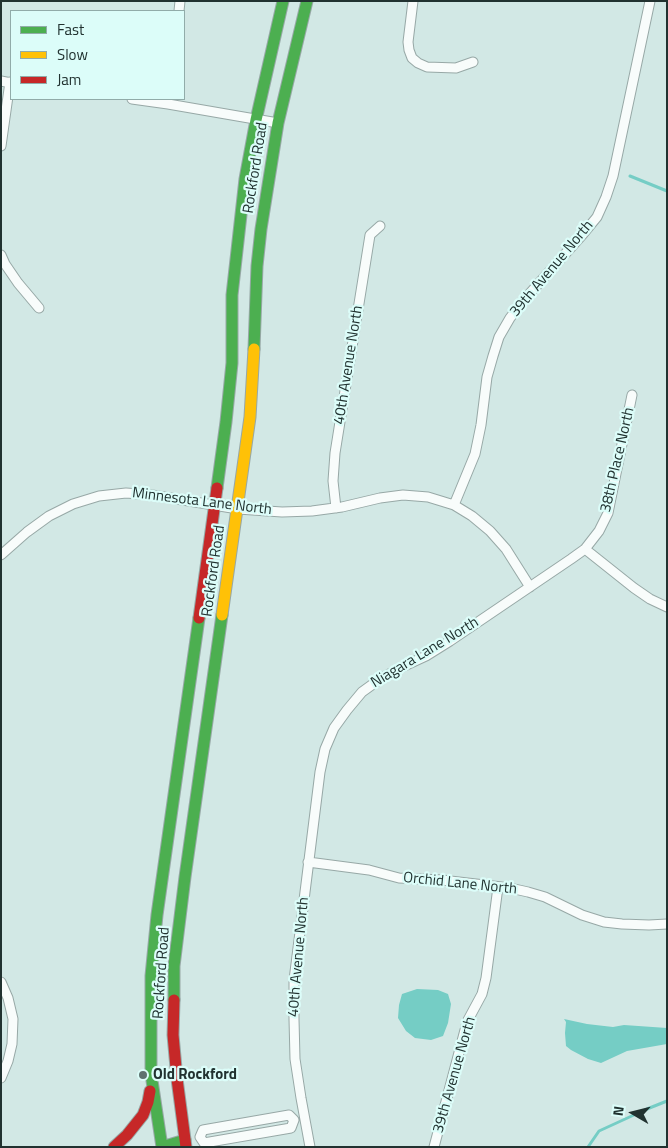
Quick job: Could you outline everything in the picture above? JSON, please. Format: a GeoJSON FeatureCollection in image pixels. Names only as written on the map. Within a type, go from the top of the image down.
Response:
{"type":"FeatureCollection","features":[{"type":"Feature","properties":{"kind":"main road","name":"Rockford Road"},"geometry":{"type":"LineString","coordinates":[[162,1147],[151,1074],[151,976],[157,915],[226,422],[232,363],[232,295],[245,179],[256,120],[283,1]]}},
{"type":"Feature","properties":{"kind":"main road","name":"Rockford Road"},"geometry":{"type":"LineString","coordinates":[[186,1143],[176,1079],[173,1035],[174,966],[250,417],[257,266],[266,195],[278,123],[307,1]]}},
{"type":"Feature","properties":{"kind":"main road"},"geometry":{"type":"LineString","coordinates":[[114,1147],[127,1135],[143,1115],[148,1102],[151,1074]]}},
{"type":"Feature","properties":{"kind":"main road"},"geometry":{"type":"LineString","coordinates":[[162,1147],[186,1143]]}},
{"type":"Feature","properties":{"kind":"street"},"geometry":{"type":"LineString","coordinates":[[413,1],[408,42],[412,58],[418,64],[433,68],[456,68],[473,62]]}},
{"type":"Feature","properties":{"kind":"street","name":"39th Avenue North"},"geometry":{"type":"LineString","coordinates":[[454,505],[475,454],[492,356],[499,337],[523,301],[597,217],[606,197],[614,170],[650,1]]}},
{"type":"Feature","properties":{"kind":"street"},"geometry":{"type":"LineString","coordinates":[[1,146],[8,82]]}},
{"type":"Feature","properties":{"kind":"street"},"geometry":{"type":"LineString","coordinates":[[150,100],[168,101],[278,123]]}},
{"type":"Feature","properties":{"kind":"street","name":"40th Avenue North"},"geometry":{"type":"LineString","coordinates":[[336,508],[333,481],[335,453],[370,235],[380,226]]}},
{"type":"Feature","properties":{"kind":"street"},"geometry":{"type":"LineString","coordinates":[[1,254],[5,264],[18,283],[39,308]]}},
{"type":"Feature","properties":{"kind":"street","name":"38th Place North"},"geometry":{"type":"LineString","coordinates":[[585,549],[599,532],[608,512],[632,395]]}},
{"type":"Feature","properties":{"kind":"street","name":"Minnesota Lane North"},"geometry":{"type":"LineString","coordinates":[[1,555],[49,516],[73,504],[99,496],[126,493],[152,495],[238,509],[282,512],[336,508],[380,498],[404,495],[428,497],[454,505],[472,516],[490,531],[506,549],[530,587]]}},
{"type":"Feature","properties":{"kind":"street"},"geometry":{"type":"LineString","coordinates":[[585,549],[634,588],[650,599],[667,607]]}},
{"type":"Feature","properties":{"kind":"street","name":"Niagara Lane North"},"geometry":{"type":"LineString","coordinates":[[317,797],[325,749],[334,728],[362,692],[380,678],[431,652],[585,549]]}},
{"type":"Feature","properties":{"kind":"street","name":"40th Avenue North"},"geometry":{"type":"LineString","coordinates":[[310,1147],[296,1059],[294,1011],[295,972],[317,797]]}},
{"type":"Feature","properties":{"kind":"street","name":"Orchid Lane North"},"geometry":{"type":"LineString","coordinates":[[308,862],[369,870],[399,878],[498,886],[528,892],[545,897],[582,915],[604,922],[649,926],[667,924]]}},
{"type":"Feature","properties":{"kind":"street","name":"39th Avenue North"},"geometry":{"type":"LineString","coordinates":[[434,1147],[468,1020],[482,994],[486,978],[498,886]]}},
{"type":"Feature","properties":{"kind":"street"},"geometry":{"type":"LineString","coordinates":[[1,982],[8,998],[13,1019],[12,1044],[1,1078]]}},
{"type":"Feature","properties":{"kind":"street"},"geometry":{"type":"LineString","coordinates":[[186,1143],[200,1137],[203,1130],[289,1115],[294,1120]]}},
{"type":"Feature","properties":{"kind":"street"},"geometry":{"type":"LineString","coordinates":[[294,1120],[304,1118]]}},
{"type":"Feature","properties":{"kind":"street"},"geometry":{"type":"LineString","coordinates":[[200,1137],[204,1143],[282,1130],[291,1128],[294,1120]]}},
{"type":"Feature","properties":{"kind":"water"},"geometry":{"type":"Polygon","coordinates":[[[417,989],[438,990],[448,994],[451,1004],[448,1023],[443,1036],[431,1040],[415,1038],[406,1031],[398,1018],[402,994],[417,989]]]}},
{"type":"Feature","properties":{"kind":"water"},"geometry":{"type":"Polygon","coordinates":[[[564,1019],[613,1027],[624,1025],[667,1028],[667,1044],[627,1051],[601,1063],[588,1059],[566,1046],[566,1022],[564,1019]]]}},
{"type":"Feature","properties":{"kind":"waterway"},"geometry":{"type":"LineString","coordinates":[[630,176],[667,191]]}},
{"type":"Feature","properties":{"kind":"waterway"},"geometry":{"type":"LineString","coordinates":[[588,1147],[599,1131],[667,1101]]}},
{"type":"Feature","properties":{"kind":"traffic: fast"},"geometry":{"type":"LineString","coordinates":[[217,488],[232,363],[232,295],[245,179],[256,120],[283,1]]}},
{"type":"Feature","properties":{"kind":"traffic: fast"},"geometry":{"type":"LineString","coordinates":[[254,349],[257,266],[261,229],[278,123],[307,1]]}},
{"type":"Feature","properties":{"kind":"traffic: fast"},"geometry":{"type":"LineString","coordinates":[[174,1000],[174,966],[185,877],[222,615]]}},
{"type":"Feature","properties":{"kind":"traffic: fast"},"geometry":{"type":"LineString","coordinates":[[162,1147],[151,1074],[151,976],[157,915],[199,618]]}},
{"type":"Feature","properties":{"kind":"traffic: fast"},"geometry":{"type":"LineString","coordinates":[[162,1147],[185,1140]]}},
{"type":"Feature","properties":{"kind":"traffic: slow"},"geometry":{"type":"LineString","coordinates":[[222,615],[250,417],[254,349]]}},
{"type":"Feature","properties":{"kind":"traffic: jam"},"geometry":{"type":"LineString","coordinates":[[199,618],[217,488]]}},
{"type":"Feature","properties":{"kind":"traffic: jam"},"geometry":{"type":"LineString","coordinates":[[174,1000],[173,1035],[186,1147]]}},
{"type":"Feature","properties":{"kind":"traffic: jam"},"geometry":{"type":"LineString","coordinates":[[114,1147],[127,1135],[143,1115],[150,1091]]}},
{"type":"Feature","properties":{"kind":"place","name":"Old Rockford"},"geometry":{"type":"Point","coordinates":[143,1075]}}]}
